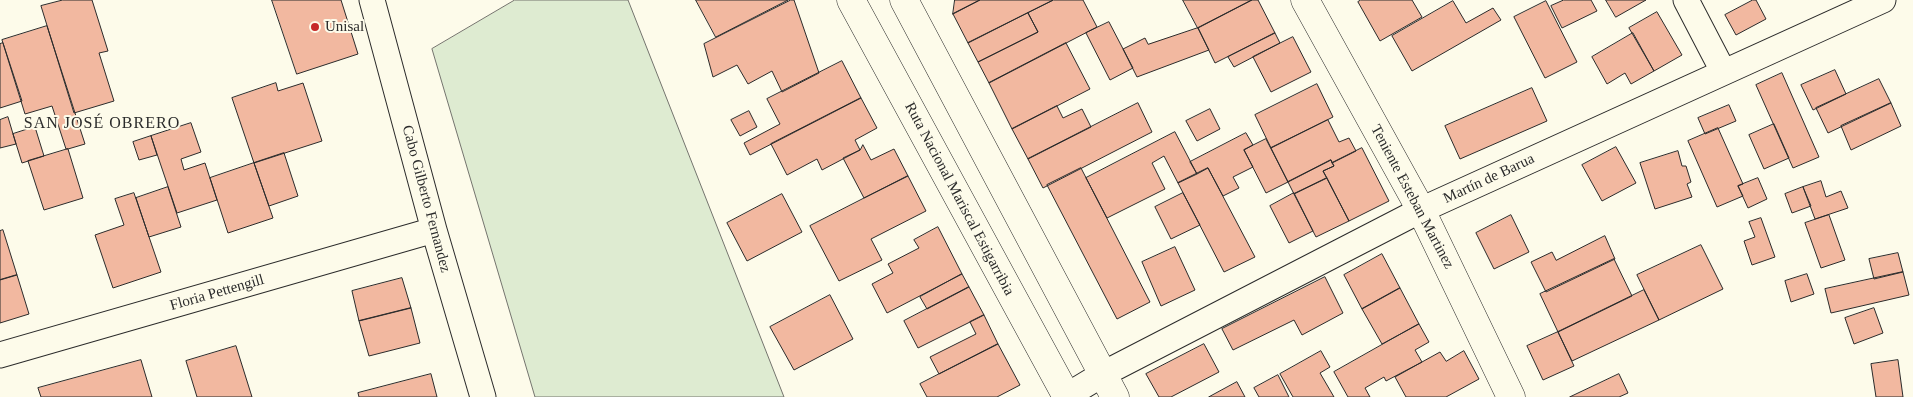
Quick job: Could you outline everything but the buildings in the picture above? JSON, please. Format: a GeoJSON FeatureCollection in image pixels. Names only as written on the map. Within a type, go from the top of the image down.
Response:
{"type":"FeatureCollection","features":[{"type":"Feature","properties":{"kind":"main road","name":"Ruta Nacional Mariscal Estigarribia"},"geometry":{"type":"LineString","coordinates":[[851,0],[1066,397]]}},
{"type":"Feature","properties":{"kind":"main road"},"geometry":{"type":"LineString","coordinates":[[904,0],[1109,386]]}},
{"type":"Feature","properties":{"kind":"main road","name":"Teniente Esteban Martinez"},"geometry":{"type":"LineString","coordinates":[[1306,0],[1421,210],[1512,397]]}},
{"type":"Feature","properties":{"kind":"street","name":"Cabo Gilberto Fernandez"},"geometry":{"type":"LineString","coordinates":[[372,0],[434,230],[483,397]]}},
{"type":"Feature","properties":{"kind":"street"},"geometry":{"type":"LineString","coordinates":[[1686,0],[1723,72]]}},
{"type":"Feature","properties":{"kind":"street","name":"Martín de Barua"},"geometry":{"type":"LineString","coordinates":[[1066,397],[1109,386],[1421,210],[1883,0]]}},
{"type":"Feature","properties":{"kind":"street","name":"Floria Pettengill"},"geometry":{"type":"LineString","coordinates":[[0,355],[434,230]]}},
{"type":"Feature","properties":{"kind":"green space"},"geometry":{"type":"Polygon","coordinates":[[[515,0],[628,0],[784,397],[535,397],[432,49],[515,0]]]}},
{"type":"Feature","properties":{"kind":"place","name":"Unisal"},"geometry":{"type":"Point","coordinates":[315,27]}},
{"type":"Feature","properties":{"kind":"district","name":"SAN JOSÉ OBRERO"},"geometry":{"type":"Point","coordinates":[102,124]}}]}
